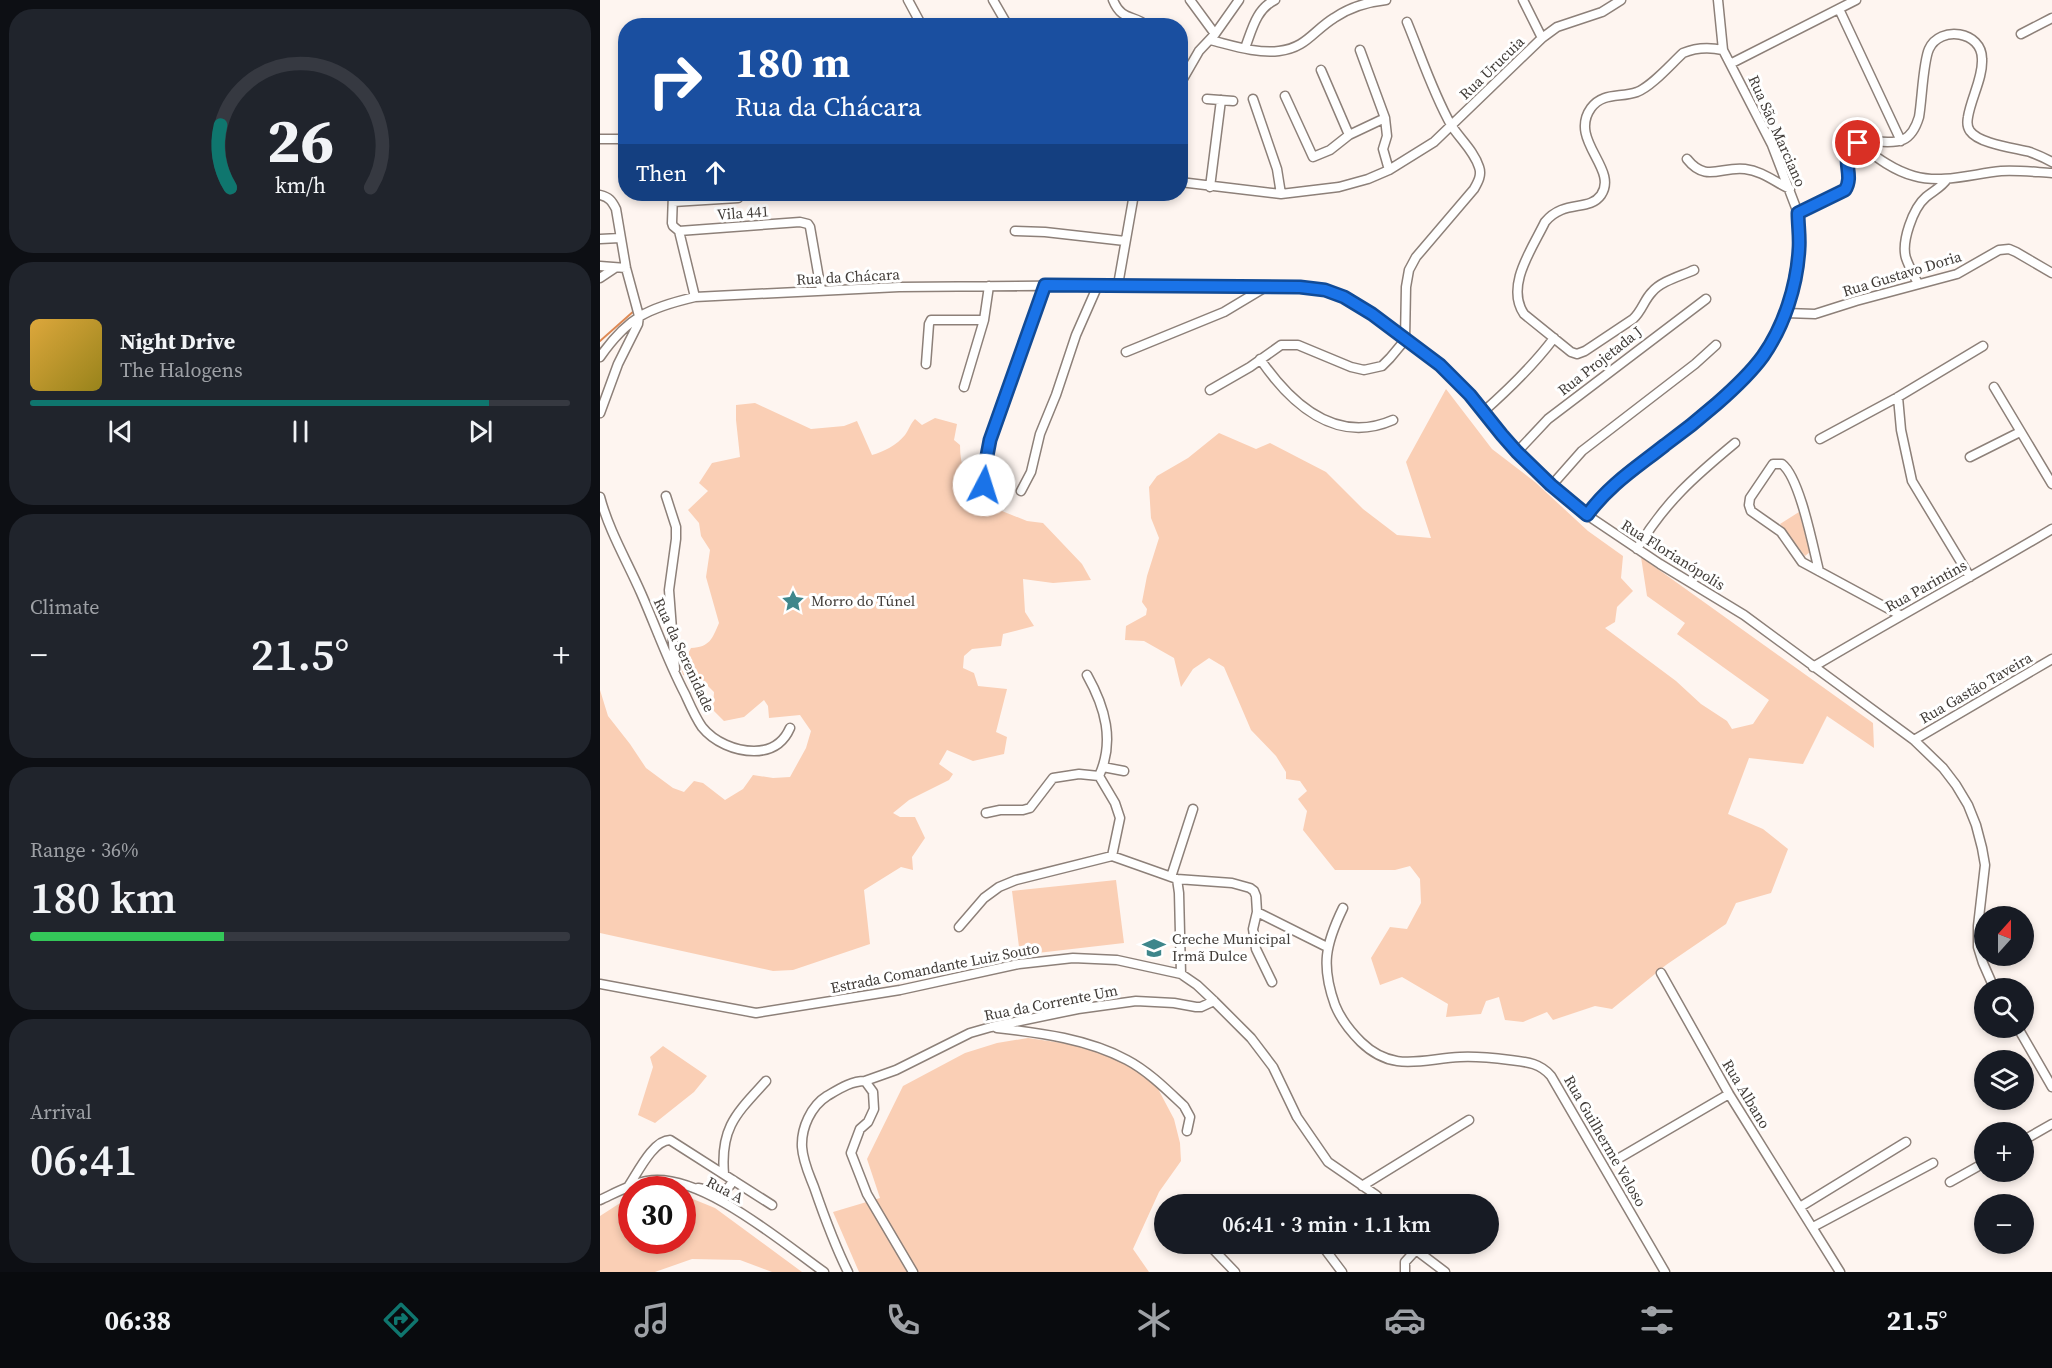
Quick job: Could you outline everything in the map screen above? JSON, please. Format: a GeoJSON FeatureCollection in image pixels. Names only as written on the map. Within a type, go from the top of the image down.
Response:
{"type":"FeatureCollection","features":[{"type":"Feature","properties":{"kind":"street"},"geometry":{"type":"LineString","coordinates":[[908,0],[916,18]]}},
{"type":"Feature","properties":{"kind":"street"},"geometry":{"type":"LineString","coordinates":[[993,0],[1003,18]]}},
{"type":"Feature","properties":{"kind":"street"},"geometry":{"type":"LineString","coordinates":[[1113,0],[1117,9],[1129,18]]}},
{"type":"Feature","properties":{"kind":"street"},"geometry":{"type":"LineString","coordinates":[[1190,0],[1212,37],[1245,48],[1277,52],[1295,47],[1312,38],[1333,18],[1356,6],[1365,2],[1386,0]]}},
{"type":"Feature","properties":{"kind":"street"},"geometry":{"type":"LineString","coordinates":[[1188,70],[1199,51],[1239,0]]}},
{"type":"Feature","properties":{"kind":"street"},"geometry":{"type":"LineString","coordinates":[[1245,48],[1260,12],[1275,0]]}},
{"type":"Feature","properties":{"kind":"street"},"geometry":{"type":"LineString","coordinates":[[1524,0],[1542,38]]}},
{"type":"Feature","properties":{"kind":"street","name":"Rua Urucuia"},"geometry":{"type":"LineString","coordinates":[[1188,183],[1281,194],[1339,187],[1368,179],[1389,170],[1434,142],[1542,38],[1557,27],[1602,12],[1621,0]]}},
{"type":"Feature","properties":{"kind":"street","name":"Rua São Marciano"},"geometry":{"type":"LineString","coordinates":[[1587,515],[1609,489],[1631,469],[1666,445],[1736,384],[1763,356],[1791,299],[1799,249],[1798,213],[1772,145],[1732,63],[1723,50],[1718,0]]}},
{"type":"Feature","properties":{"kind":"street"},"geometry":{"type":"LineString","coordinates":[[1732,63],[1856,0]]}},
{"type":"Feature","properties":{"kind":"street"},"geometry":{"type":"LineString","coordinates":[[1839,9],[1901,141]]}},
{"type":"Feature","properties":{"kind":"street"},"geometry":{"type":"LineString","coordinates":[[2021,34],[2052,18]]}},
{"type":"Feature","properties":{"kind":"street"},"geometry":{"type":"LineString","coordinates":[[1210,390],[1274,348],[1289,344],[1298,345],[1351,367],[1372,370],[1382,366],[1405,340],[1406,287],[1409,270],[1416,257],[1464,203],[1479,180],[1480,170],[1477,161],[1452,126],[1407,22]]}},
{"type":"Feature","properties":{"kind":"street"},"geometry":{"type":"LineString","coordinates":[[1798,213],[1845,190],[1849,180],[1846,161],[1851,147],[1858,143],[1873,141],[1894,143],[1911,135],[1916,127],[1923,93],[1928,51],[1933,41],[1946,34],[1960,34],[1976,42],[1981,50],[1982,59],[1967,124],[1970,131],[1986,141],[2029,152],[2052,162]]}},
{"type":"Feature","properties":{"kind":"street"},"geometry":{"type":"LineString","coordinates":[[1694,270],[1657,287],[1633,319],[1577,354],[1570,352],[1524,314],[1519,307],[1518,288],[1522,270],[1545,222],[1550,216],[1569,206],[1593,202],[1602,194],[1604,178],[1585,132],[1584,125],[1588,111],[1604,97],[1635,93],[1644,88],[1683,53],[1702,48],[1723,50]]}},
{"type":"Feature","properties":{"kind":"street"},"geometry":{"type":"LineString","coordinates":[[1360,51],[1385,118],[1387,136],[1383,149],[1389,170]]}},
{"type":"Feature","properties":{"kind":"street"},"geometry":{"type":"LineString","coordinates":[[1321,70],[1349,135]]}},
{"type":"Feature","properties":{"kind":"street"},"geometry":{"type":"LineString","coordinates":[[1285,96],[1312,156],[1317,157],[1349,135],[1385,118]]}},
{"type":"Feature","properties":{"kind":"street"},"geometry":{"type":"LineString","coordinates":[[1207,99],[1233,101]]}},
{"type":"Feature","properties":{"kind":"street"},"geometry":{"type":"LineString","coordinates":[[1253,99],[1277,169],[1281,194]]}},
{"type":"Feature","properties":{"kind":"street"},"geometry":{"type":"LineString","coordinates":[[1210,187],[1221,100]]}},
{"type":"Feature","properties":{"kind":"street"},"geometry":{"type":"LineString","coordinates":[[600,139],[618,139]]}},
{"type":"Feature","properties":{"kind":"street"},"geometry":{"type":"LineString","coordinates":[[1858,143],[1883,162],[1912,176],[1929,179],[1947,179],[2001,171],[2022,170],[2052,173]]}},
{"type":"Feature","properties":{"kind":"street"},"geometry":{"type":"LineString","coordinates":[[1687,159],[1699,171],[1746,169],[1759,172],[1790,189]]}},
{"type":"Feature","properties":{"kind":"street"},"geometry":{"type":"LineString","coordinates":[[1918,284],[1905,256],[1909,226],[1917,207],[1924,198],[1944,184],[1947,179]]}},
{"type":"Feature","properties":{"kind":"street"},"geometry":{"type":"LineString","coordinates":[[600,195],[606,196],[616,209],[626,268],[639,315],[636,328],[618,364],[600,413]]}},
{"type":"Feature","properties":{"kind":"street"},"geometry":{"type":"LineString","coordinates":[[673,201],[672,226],[679,231],[694,297]]}},
{"type":"Feature","properties":{"kind":"street"},"geometry":{"type":"LineString","coordinates":[[1118,285],[1133,201]]}},
{"type":"Feature","properties":{"kind":"street","name":"Vila 441"},"geometry":{"type":"LineString","coordinates":[[679,231],[806,223],[810,227],[821,290]]}},
{"type":"Feature","properties":{"kind":"street"},"geometry":{"type":"LineString","coordinates":[[1015,231],[1125,241]]}},
{"type":"Feature","properties":{"kind":"street"},"geometry":{"type":"LineString","coordinates":[[600,239],[620,238]]}},
{"type":"Feature","properties":{"kind":"street","name":"Rua Gustavo Doria"},"geometry":{"type":"LineString","coordinates":[[1786,313],[1815,314],[1957,274],[1999,250],[2009,249],[2016,252],[2052,273]]}},
{"type":"Feature","properties":{"kind":"street"},"geometry":{"type":"LineString","coordinates":[[600,266],[626,268]]}},
{"type":"Feature","properties":{"kind":"street"},"geometry":{"type":"LineString","coordinates":[[600,278],[615,268]]}},
{"type":"Feature","properties":{"kind":"street"},"geometry":{"type":"LineString","coordinates":[[984,485],[990,440],[1045,285]]}},
{"type":"Feature","properties":{"kind":"street"},"geometry":{"type":"LineString","coordinates":[[1021,491],[1031,472],[1040,435],[1076,335],[1098,285]]}},
{"type":"Feature","properties":{"kind":"street","name":"Rua Florianópolis"},"geometry":{"type":"LineString","coordinates":[[1118,285],[1300,287],[1325,290],[1344,297],[1372,314],[1440,365],[1470,395],[1517,452],[1587,515],[1637,549],[1744,615],[1914,740],[1943,768],[1956,785],[1976,825],[1984,865],[1978,947],[1990,978]]}},
{"type":"Feature","properties":{"kind":"street","name":"Rua da Chácara"},"geometry":{"type":"LineString","coordinates":[[600,357],[619,333],[639,315],[694,297],[782,294],[821,290],[1118,285]]}},
{"type":"Feature","properties":{"kind":"street"},"geometry":{"type":"LineString","coordinates":[[964,387],[984,320],[989,286]]}},
{"type":"Feature","properties":{"kind":"street"},"geometry":{"type":"LineString","coordinates":[[1126,352],[1224,312],[1264,288]]}},
{"type":"Feature","properties":{"kind":"street","name":"Rua Projetada J"},"geometry":{"type":"LineString","coordinates":[[1517,452],[1548,419],[1706,299]]}},
{"type":"Feature","properties":{"kind":"street"},"geometry":{"type":"LineString","coordinates":[[926,364],[931,320],[984,320]]}},
{"type":"Feature","properties":{"kind":"street"},"geometry":{"type":"LineString","coordinates":[[1482,412],[1541,356],[1554,338]]}},
{"type":"Feature","properties":{"kind":"street"},"geometry":{"type":"LineString","coordinates":[[1551,485],[1582,451],[1695,364],[1716,345]]}},
{"type":"Feature","properties":{"kind":"street"},"geometry":{"type":"LineString","coordinates":[[1820,439],[1898,397],[1983,346]]}},
{"type":"Feature","properties":{"kind":"street"},"geometry":{"type":"LineString","coordinates":[[1260,359],[1275,380],[1292,397],[1306,410],[1320,418],[1341,426],[1365,428],[1393,420]]}},
{"type":"Feature","properties":{"kind":"street"},"geometry":{"type":"LineString","coordinates":[[1994,387],[2052,484]]}},
{"type":"Feature","properties":{"kind":"street"},"geometry":{"type":"LineString","coordinates":[[1898,397],[1901,430],[1912,481],[1970,577]]}},
{"type":"Feature","properties":{"kind":"street"},"geometry":{"type":"LineString","coordinates":[[1970,457],[2020,432]]}},
{"type":"Feature","properties":{"kind":"street"},"geometry":{"type":"LineString","coordinates":[[1637,549],[1650,526],[1670,500],[1735,443]]}},
{"type":"Feature","properties":{"kind":"street"},"geometry":{"type":"LineString","coordinates":[[1819,571],[1804,513],[1788,471],[1782,464],[1773,464],[1750,498],[1749,505],[1752,511],[1780,532],[1802,562],[1900,615]]}},
{"type":"Feature","properties":{"kind":"street"},"geometry":{"type":"LineString","coordinates":[[666,496],[676,527],[669,590],[675,676]]}},
{"type":"Feature","properties":{"kind":"street","name":"Rua da Serenidade"},"geometry":{"type":"LineString","coordinates":[[600,497],[605,516],[675,676],[702,726],[713,738],[745,751],[773,748],[780,744],[790,728]]}},
{"type":"Feature","properties":{"kind":"street","name":"Rua Parintins"},"geometry":{"type":"LineString","coordinates":[[1813,667],[2052,529]]}},
{"type":"Feature","properties":{"kind":"street","name":"Rua Gastão Taveira"},"geometry":{"type":"LineString","coordinates":[[1914,740],[2052,659]]}},
{"type":"Feature","properties":{"kind":"street"},"geometry":{"type":"LineString","coordinates":[[1087,675],[1099,696],[1107,733],[1103,767],[1099,776]]}},
{"type":"Feature","properties":{"kind":"street"},"geometry":{"type":"LineString","coordinates":[[1103,767],[1124,771]]}},
{"type":"Feature","properties":{"kind":"street"},"geometry":{"type":"LineString","coordinates":[[986,813],[1030,808],[1053,778],[1079,774],[1099,776]]}},
{"type":"Feature","properties":{"kind":"street"},"geometry":{"type":"LineString","coordinates":[[1099,776],[1115,803],[1120,818],[1112,856]]}},
{"type":"Feature","properties":{"kind":"street"},"geometry":{"type":"LineString","coordinates":[[1181,974],[1179,893],[1174,878],[1193,809]]}},
{"type":"Feature","properties":{"kind":"street"},"geometry":{"type":"LineString","coordinates":[[959,927],[984,898],[999,887],[1016,880],[1112,856],[1174,878],[1232,883],[1254,891],[1257,912],[1253,929],[1256,949],[1272,982]]}},
{"type":"Feature","properties":{"kind":"street","name":"Rua Guilherme Veloso"},"geometry":{"type":"LineString","coordinates":[[1343,908],[1327,947],[1326,968],[1341,1020],[1366,1046],[1384,1059],[1415,1062],[1483,1057],[1529,1063],[1545,1069],[1665,1272]]}},
{"type":"Feature","properties":{"kind":"street"},"geometry":{"type":"LineString","coordinates":[[1257,912],[1327,947]]}},
{"type":"Feature","properties":{"kind":"street","name":"Estrada Comandante Luiz Souto"},"geometry":{"type":"LineString","coordinates":[[600,984],[756,1013],[888,992],[1019,964],[1073,958],[1117,960],[1181,974],[1214,1000],[1251,1038],[1273,1067],[1297,1117],[1328,1162],[1374,1194]]}},
{"type":"Feature","properties":{"kind":"street","name":"Rua Albano"},"geometry":{"type":"LineString","coordinates":[[1661,972],[1729,1095],[1840,1272]]}},
{"type":"Feature","properties":{"kind":"street","name":"Rua da Corrente Um"},"geometry":{"type":"LineString","coordinates":[[848,1272],[830,1234],[806,1167],[802,1147],[809,1118],[822,1100],[849,1084],[896,1070],[970,1033],[991,1027],[1078,1009],[1136,1001],[1201,1007],[1214,1000]]}},
{"type":"Feature","properties":{"kind":"street"},"geometry":{"type":"LineString","coordinates":[[991,1027],[1025,1031],[1094,1045],[1129,1061],[1184,1106],[1190,1117],[1187,1131]]}},
{"type":"Feature","properties":{"kind":"street"},"geometry":{"type":"LineString","coordinates":[[2024,1038],[2052,1087]]}},
{"type":"Feature","properties":{"kind":"street"},"geometry":{"type":"LineString","coordinates":[[724,1173],[723,1159],[728,1127],[741,1108],[766,1081]]}},
{"type":"Feature","properties":{"kind":"street"},"geometry":{"type":"LineString","coordinates":[[865,1081],[873,1092],[874,1109],[868,1122],[860,1129],[851,1153],[867,1194],[914,1272]]}},
{"type":"Feature","properties":{"kind":"street"},"geometry":{"type":"LineString","coordinates":[[1621,1157],[1729,1095]]}},
{"type":"Feature","properties":{"kind":"street"},"geometry":{"type":"LineString","coordinates":[[1362,1186],[1469,1120]]}},
{"type":"Feature","properties":{"kind":"street"},"geometry":{"type":"LineString","coordinates":[[2034,1134],[2052,1124]]}},
{"type":"Feature","properties":{"kind":"street"},"geometry":{"type":"LineString","coordinates":[[635,1176],[657,1144],[666,1139],[772,1205]]}},
{"type":"Feature","properties":{"kind":"street"},"geometry":{"type":"LineString","coordinates":[[1800,1207],[1906,1142]]}},
{"type":"Feature","properties":{"kind":"street"},"geometry":{"type":"LineString","coordinates":[[1813,1227],[1933,1163]]}},
{"type":"Feature","properties":{"kind":"street"},"geometry":{"type":"LineString","coordinates":[[1950,1182],[1974,1169]]}},
{"type":"Feature","properties":{"kind":"street"},"geometry":{"type":"LineString","coordinates":[[696,1187],[724,1191],[730,1187],[733,1180]]}},
{"type":"Feature","properties":{"kind":"street","name":"Rua A"},"geometry":{"type":"LineString","coordinates":[[696,1190],[753,1220],[824,1272]]}},
{"type":"Feature","properties":{"kind":"street","name":"Rua A"},"geometry":{"type":"LineString","coordinates":[[600,1200],[618,1192]]}},
{"type":"Feature","properties":{"kind":"street"},"geometry":{"type":"LineString","coordinates":[[1217,1254],[1234,1272]]}},
{"type":"Feature","properties":{"kind":"street"},"geometry":{"type":"LineString","coordinates":[[1328,1254],[1342,1272]]}},
{"type":"Feature","properties":{"kind":"street"},"geometry":{"type":"LineString","coordinates":[[1406,1272],[1405,1262],[1409,1254]]}},
{"type":"Feature","properties":{"kind":"street"},"geometry":{"type":"LineString","coordinates":[[1422,1254],[1444,1272]]}},
{"type":"Feature","properties":{"kind":"shaded area"},"geometry":{"type":"Polygon","coordinates":[[[1446,389],[1492,449],[1535,482],[1588,531],[1623,556],[1621,578],[1633,591],[1617,607],[1615,622],[1605,628],[1676,681],[1701,704],[1727,721],[1732,729],[1753,724],[1769,700],[1677,634],[1685,623],[1647,596],[1641,557],[1873,723],[1874,748],[1827,716],[1803,764],[1749,758],[1728,814],[1763,829],[1788,849],[1771,893],[1736,903],[1726,924],[1666,965],[1612,1009],[1595,1006],[1553,1020],[1547,1012],[1523,1022],[1505,1020],[1499,997],[1486,1001],[1481,1014],[1446,1017],[1448,1004],[1402,977],[1380,985],[1371,958],[1390,927],[1407,929],[1421,903],[1420,879],[1410,866],[1395,870],[1335,870],[1303,830],[1307,811],[1298,799],[1307,791],[1300,781],[1286,779],[1286,772],[1276,756],[1251,730],[1224,667],[1209,658],[1193,669],[1181,687],[1174,658],[1144,641],[1125,640],[1126,626],[1146,615],[1147,609],[1142,602],[1147,576],[1159,538],[1151,518],[1149,487],[1157,476],[1188,458],[1219,433],[1256,449],[1270,443],[1326,472],[1363,509],[1397,535],[1431,538],[1406,462],[1446,389]]]}},
{"type":"Feature","properties":{"kind":"shaded area"},"geometry":{"type":"Polygon","coordinates":[[[755,403],[811,429],[844,426],[857,421],[872,455],[898,442],[915,419],[922,425],[935,418],[957,424],[954,440],[960,445],[965,474],[977,501],[1027,521],[1043,523],[1082,564],[1091,580],[1053,583],[1023,579],[1025,612],[1034,626],[1003,634],[1001,646],[972,649],[964,656],[963,668],[974,673],[978,686],[1007,689],[996,732],[1007,737],[1004,754],[973,761],[947,750],[939,764],[953,774],[949,780],[909,800],[893,813],[900,817],[915,817],[925,838],[912,857],[913,870],[901,867],[864,890],[870,944],[793,970],[773,971],[600,933],[600,690],[608,716],[646,768],[673,788],[684,792],[694,781],[703,783],[725,800],[743,789],[753,775],[773,778],[790,777],[806,748],[811,731],[800,715],[769,718],[768,706],[764,700],[744,717],[724,721],[713,710],[714,692],[699,677],[683,675],[681,667],[691,648],[702,646],[710,641],[719,623],[706,577],[710,550],[701,536],[699,523],[688,510],[708,491],[699,483],[712,463],[740,457],[736,405],[755,403]]]}},
{"type":"Feature","properties":{"kind":"shaded area"},"geometry":{"type":"Polygon","coordinates":[[[1799,512],[1810,552],[1805,556],[1780,524],[1799,512]]]}},
{"type":"Feature","properties":{"kind":"shaded area"},"geometry":{"type":"Polygon","coordinates":[[[1116,880],[1124,943],[1020,955],[1012,891],[1116,880]]]}},
{"type":"Feature","properties":{"kind":"shaded area"},"geometry":{"type":"Polygon","coordinates":[[[1028,1038],[1095,1045],[1147,1068],[1174,1119],[1180,1143],[1181,1161],[1158,1194],[1154,1194],[1154,1203],[1133,1249],[1149,1272],[859,1272],[833,1212],[880,1198],[867,1159],[903,1086],[965,1053],[997,1043],[1028,1038]]]}},
{"type":"Feature","properties":{"kind":"shaded area"},"geometry":{"type":"Polygon","coordinates":[[[663,1046],[707,1076],[694,1092],[655,1123],[638,1115],[653,1067],[650,1057],[663,1046]]]}},
{"type":"Feature","properties":{"kind":"shaded area"},"geometry":{"type":"Polygon","coordinates":[[[696,1200],[715,1208],[802,1272],[772,1272],[740,1260],[692,1259],[655,1272],[600,1272],[600,1216],[618,1204],[618,1254],[696,1254],[696,1200]]]}},
{"type":"Feature","properties":{"kind":"waterway"},"geometry":{"type":"LineString","coordinates":[[600,341],[635,310]]}},
{"type":"Feature","properties":{"kind":"place","name":"Morro do Túnel"},"geometry":{"type":"Point","coordinates":[793,601]}},
{"type":"Feature","properties":{"kind":"place","name":"Creche Municipal Irmã Dulce"},"geometry":{"type":"Point","coordinates":[1154,948]}},
{"type":"Feature","properties":{"kind":"route"},"geometry":{"type":"LineString","coordinates":[[984,485],[990,440],[1045,285],[1264,288],[1282,286],[1325,290],[1344,297],[1372,314],[1422,351],[1440,365],[1470,395],[1517,452],[1587,515],[1609,489],[1631,469],[1666,445],[1700,416],[1763,356],[1791,299],[1799,249],[1798,213],[1845,190],[1849,180],[1846,161],[1851,147],[1858,143]]}}]}
